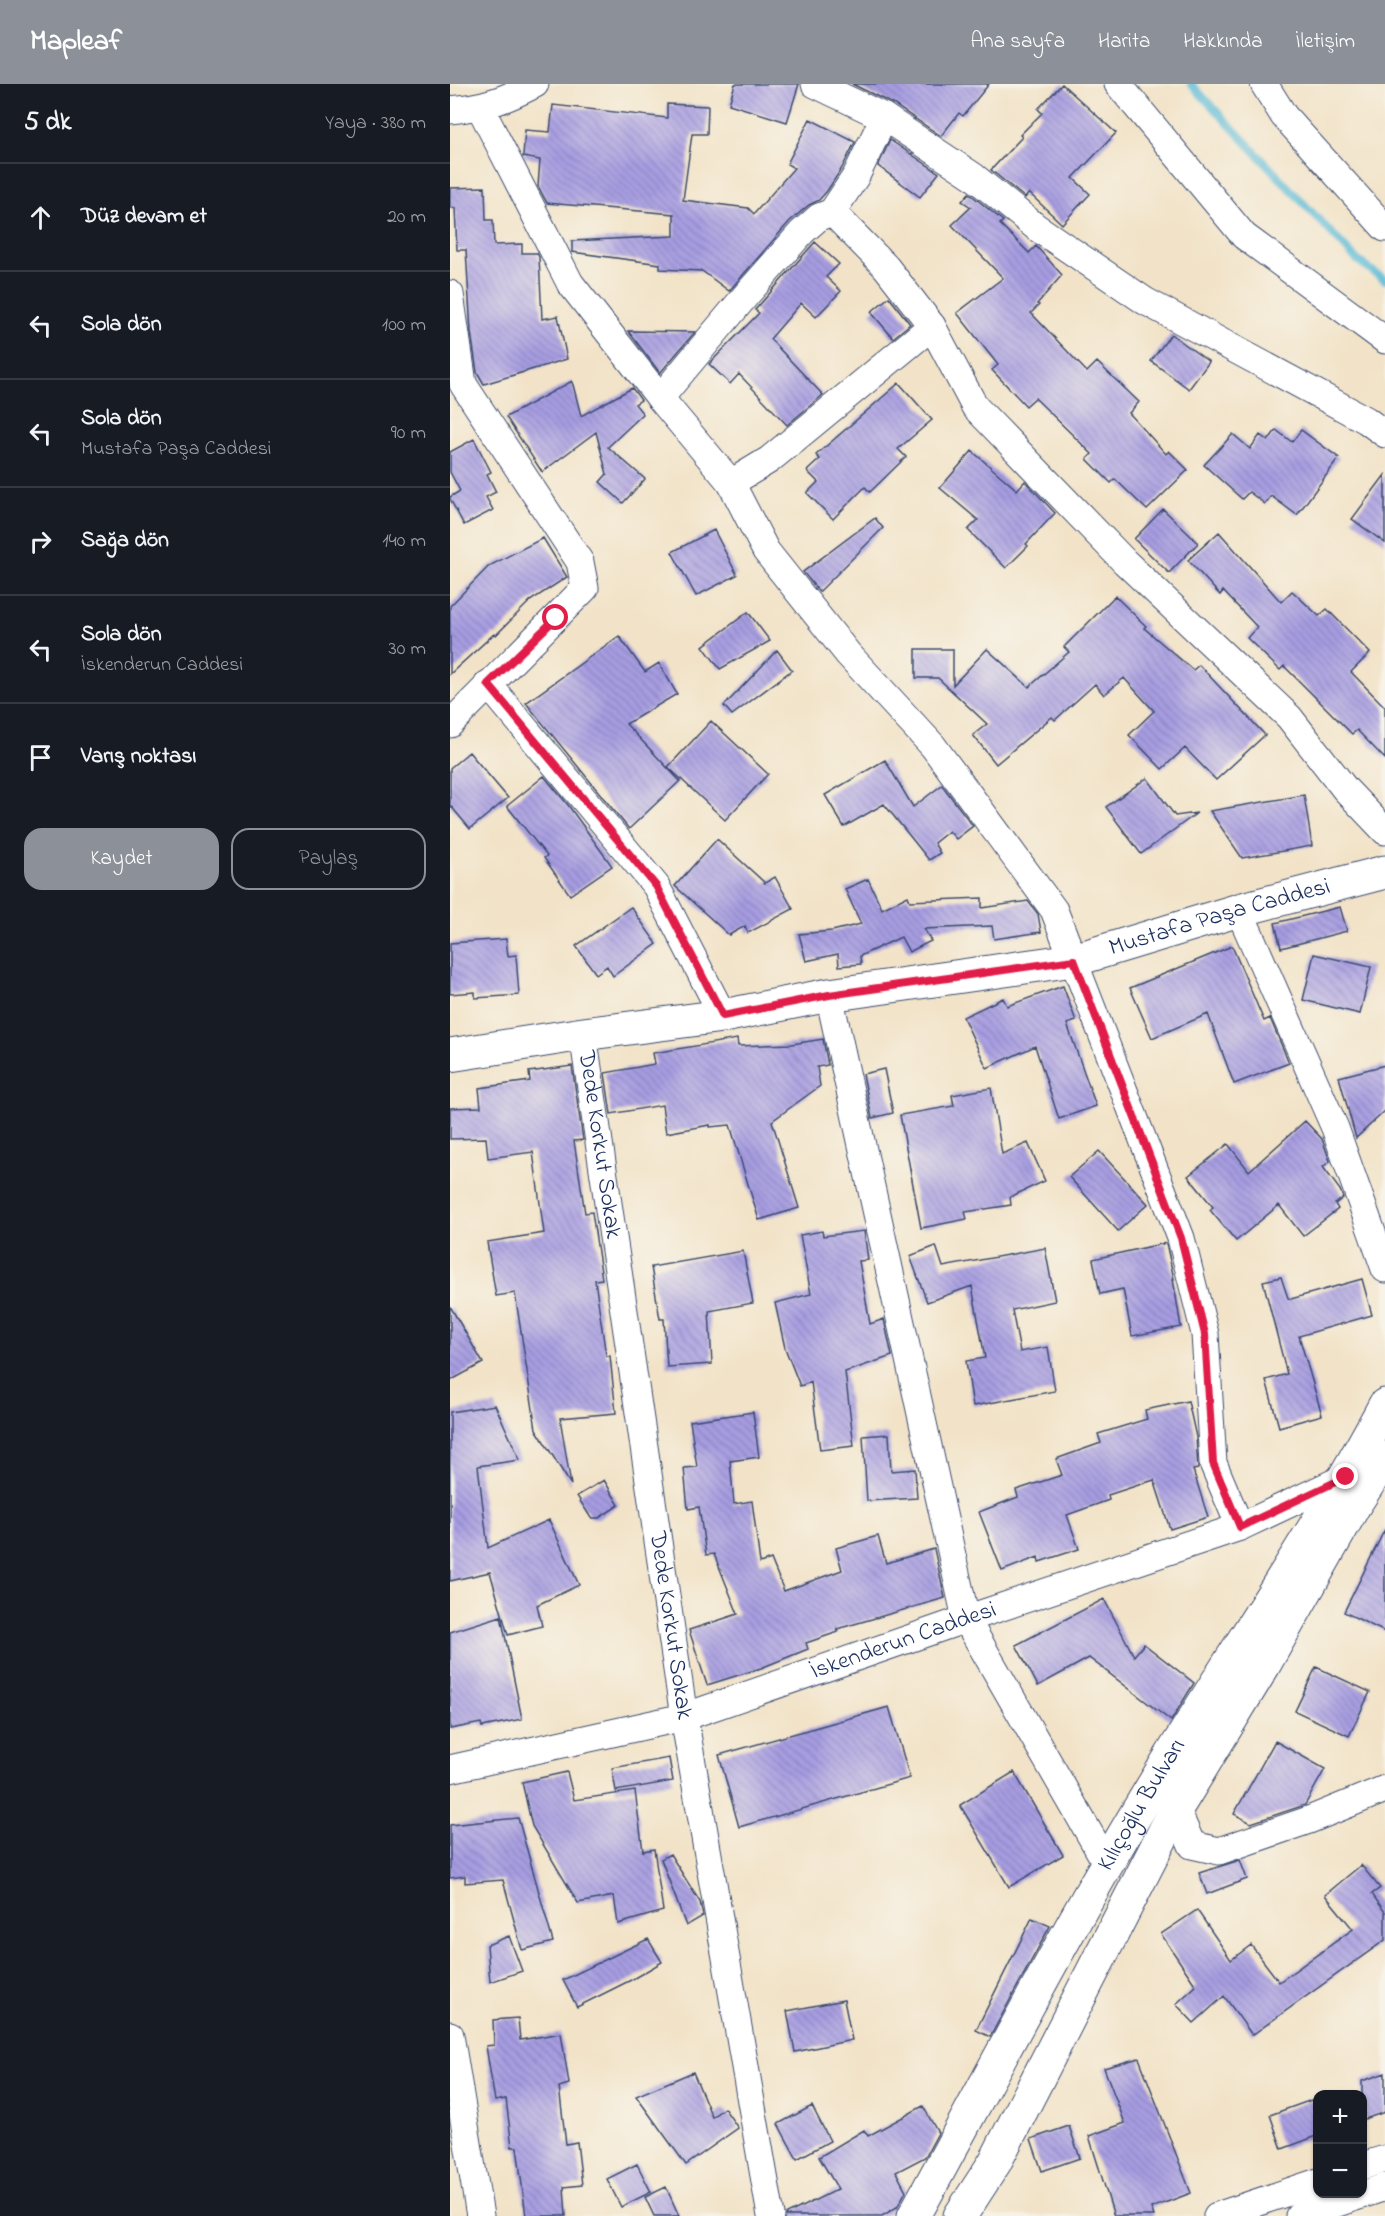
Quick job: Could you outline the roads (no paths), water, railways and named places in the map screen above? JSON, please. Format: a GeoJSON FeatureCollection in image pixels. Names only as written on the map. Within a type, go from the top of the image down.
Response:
{"type":"FeatureCollection","features":[{"type":"Feature","properties":{"kind":"street"},"geometry":{"type":"LineString","coordinates":[[450,110],[480,107],[507,99],[535,84]]}},
{"type":"Feature","properties":{"kind":"street"},"geometry":{"type":"LineString","coordinates":[[815,84],[884,117],[973,176],[1036,227],[1145,301],[1366,420],[1385,434]]}},
{"type":"Feature","properties":{"kind":"street"},"geometry":{"type":"LineString","coordinates":[[1118,84],[1244,236],[1385,340]]}},
{"type":"Feature","properties":{"kind":"street"},"geometry":{"type":"LineString","coordinates":[[1264,84],[1284,116],[1385,228]]}},
{"type":"Feature","properties":{"kind":"street"},"geometry":{"type":"LineString","coordinates":[[480,107],[570,283],[660,398],[731,483],[766,551],[848,654],[933,746],[1054,910],[1181,1238],[1205,1334],[1213,1463],[1240,1527]]}},
{"type":"Feature","properties":{"kind":"street"},"geometry":{"type":"LineString","coordinates":[[660,398],[802,232],[819,217],[832,212],[856,176],[884,117]]}},
{"type":"Feature","properties":{"kind":"street"},"geometry":{"type":"LineString","coordinates":[[832,212],[886,267],[932,326],[975,407],[1125,562],[1289,717],[1344,789],[1385,831]]}},
{"type":"Feature","properties":{"kind":"street"},"geometry":{"type":"LineString","coordinates":[[450,294],[457,387],[580,562],[585,588],[450,724]]}},
{"type":"Feature","properties":{"kind":"street"},"geometry":{"type":"LineString","coordinates":[[731,483],[769,460],[932,326]]}},
{"type":"Feature","properties":{"kind":"street"},"geometry":{"type":"LineString","coordinates":[[488,684],[656,886],[723,1016]]}},
{"type":"Feature","properties":{"kind":"street","name":"Mustafa Paşa Caddesi"},"geometry":{"type":"LineString","coordinates":[[450,1055],[583,1034],[723,1016],[829,995],[1074,960],[1239,910],[1385,872]]}},
{"type":"Feature","properties":{"kind":"street"},"geometry":{"type":"LineString","coordinates":[[1239,910],[1335,1128],[1385,1269]]}},
{"type":"Feature","properties":{"kind":"street"},"geometry":{"type":"LineString","coordinates":[[829,995],[966,1619],[1107,1864]]}},
{"type":"Feature","properties":{"kind":"street","name":"Dede Korkut Sokak"},"geometry":{"type":"LineString","coordinates":[[583,1034],[684,1717],[771,2216]]}},
{"type":"Feature","properties":{"kind":"street","name":"Kılıçoğlu Bulvarı"},"geometry":{"type":"LineString","coordinates":[[960,2216],[995,2162],[1176,1809],[1264,1665],[1355,1504],[1372,1471],[1385,1405]]}},
{"type":"Feature","properties":{"kind":"street","name":"İskenderun Caddesi"},"geometry":{"type":"LineString","coordinates":[[450,1769],[684,1717],[1240,1527],[1372,1471]]}},
{"type":"Feature","properties":{"kind":"street","name":"Kılıçoğlu Bulvarı"},"geometry":{"type":"LineString","coordinates":[[914,2216],[1156,1779],[1372,1471]]}},
{"type":"Feature","properties":{"kind":"street"},"geometry":{"type":"LineString","coordinates":[[1176,1809],[1192,1845],[1219,1851],[1309,1820],[1385,1790]]}},
{"type":"Feature","properties":{"kind":"street"},"geometry":{"type":"LineString","coordinates":[[450,2035],[455,2091],[480,2216]]}},
{"type":"Feature","properties":{"kind":"street"},"geometry":{"type":"LineString","coordinates":[[1367,2164],[1385,2158]]}},
{"type":"Feature","properties":{"kind":"street"},"geometry":{"type":"LineString","coordinates":[[1217,2216],[1313,2183]]}},
{"type":"Feature","properties":{"kind":"street"},"geometry":{"type":"LineString","coordinates":[[1299,2216],[1385,2187]]}},
{"type":"Feature","properties":{"kind":"waterway"},"geometry":{"type":"LineString","coordinates":[[1191,84],[1357,260],[1385,280]]}}]}
